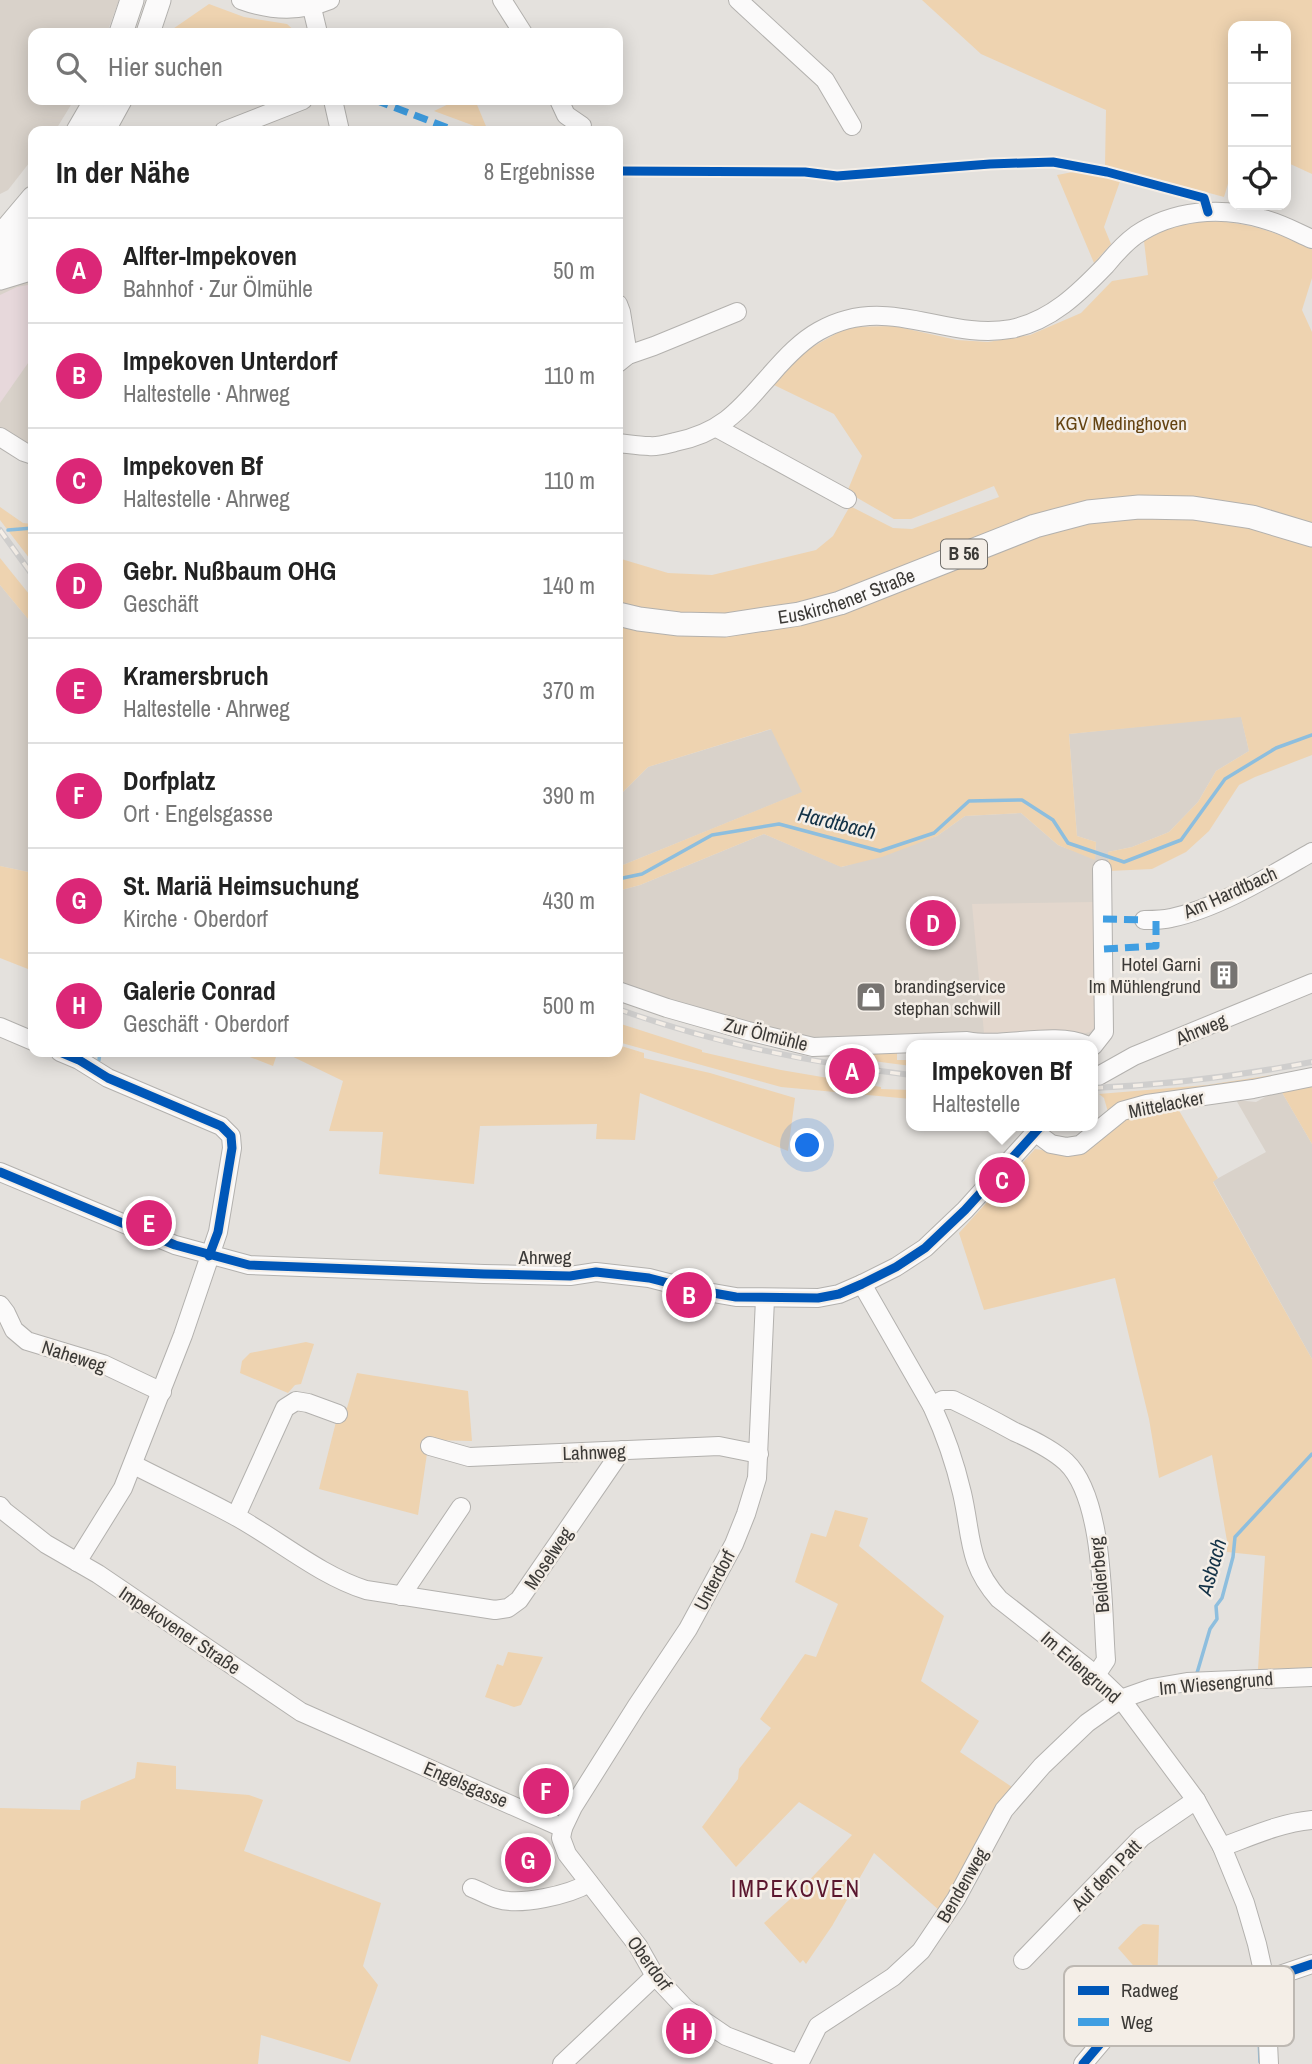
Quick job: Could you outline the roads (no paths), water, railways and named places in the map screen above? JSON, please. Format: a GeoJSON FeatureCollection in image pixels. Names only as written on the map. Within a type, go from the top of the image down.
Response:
{"type":"FeatureCollection","features":[{"type":"Feature","properties":{"kind":"main road"},"geometry":{"type":"LineString","coordinates":[[123,28],[132,0]]}},
{"type":"Feature","properties":{"kind":"main road"},"geometry":{"type":"LineString","coordinates":[[150,28],[159,0]]}},
{"type":"Feature","properties":{"kind":"main road"},"geometry":{"type":"LineString","coordinates":[[81,126],[93,105]]}},
{"type":"Feature","properties":{"kind":"main road"},"geometry":{"type":"LineString","coordinates":[[106,126],[117,105]]}},
{"type":"Feature","properties":{"kind":"main road"},"geometry":{"type":"LineString","coordinates":[[12,258],[28,212]]}},
{"type":"Feature","properties":{"kind":"main road"},"geometry":{"type":"LineString","coordinates":[[12,258],[28,234]]}},
{"type":"Feature","properties":{"kind":"main road","name":"Euskirchener Straße"},"geometry":{"type":"LineString","coordinates":[[623,615],[679,624],[725,625],[799,614],[840,603],[1035,526],[1088,512],[1139,507],[1193,508],[1252,517],[1312,535]]}},
{"type":"Feature","properties":{"kind":"street"},"geometry":{"type":"LineString","coordinates":[[244,1],[282,10],[312,8],[330,0]]}},
{"type":"Feature","properties":{"kind":"street"},"geometry":{"type":"LineString","coordinates":[[502,0],[520,28]]}},
{"type":"Feature","properties":{"kind":"street"},"geometry":{"type":"LineString","coordinates":[[738,0],[825,80],[852,126]]}},
{"type":"Feature","properties":{"kind":"street"},"geometry":{"type":"LineString","coordinates":[[312,8],[317,28]]}},
{"type":"Feature","properties":{"kind":"street"},"geometry":{"type":"LineString","coordinates":[[237,126],[290,105]]}},
{"type":"Feature","properties":{"kind":"street"},"geometry":{"type":"LineString","coordinates":[[334,105],[339,126]]}},
{"type":"Feature","properties":{"kind":"street"},"geometry":{"type":"LineString","coordinates":[[561,105],[566,115],[582,126]]}},
{"type":"Feature","properties":{"kind":"street"},"geometry":{"type":"LineString","coordinates":[[623,444],[652,447],[684,440],[717,428],[742,407],[792,351],[819,330],[848,319],[893,315],[982,331],[1011,329],[1039,320],[1067,303],[1119,250],[1169,212],[1186,214],[1232,211],[1265,219],[1312,239]]}},
{"type":"Feature","properties":{"kind":"street"},"geometry":{"type":"LineString","coordinates":[[623,359],[737,312]]}},
{"type":"Feature","properties":{"kind":"street"},"geometry":{"type":"LineString","coordinates":[[717,428],[847,499]]}},
{"type":"Feature","properties":{"kind":"street"},"geometry":{"type":"LineString","coordinates":[[0,438],[28,453]]}},
{"type":"Feature","properties":{"kind":"street","name":"Am Hardtbach"},"geometry":{"type":"LineString","coordinates":[[1144,920],[1168,919],[1187,914],[1243,890],[1312,852]]}},
{"type":"Feature","properties":{"kind":"street"},"geometry":{"type":"LineString","coordinates":[[1098,1041],[1104,1032],[1102,869]]}},
{"type":"Feature","properties":{"kind":"street","name":"Ahrweg"},"geometry":{"type":"LineString","coordinates":[[1100,1074],[1134,1056],[1312,983]]}},
{"type":"Feature","properties":{"kind":"street","name":"Zur Ölmühle"},"geometry":{"type":"LineString","coordinates":[[623,993],[667,1008],[813,1047],[906,1043]]}},
{"type":"Feature","properties":{"kind":"street"},"geometry":{"type":"LineString","coordinates":[[0,1027],[28,1039]]}},
{"type":"Feature","properties":{"kind":"street"},"geometry":{"type":"LineString","coordinates":[[72,1057],[108,1078],[221,1126],[231,1136],[232,1148],[218,1232],[190,1318],[134,1465],[123,1488],[77,1562]]}},
{"type":"Feature","properties":{"kind":"street","name":"Mittelacker"},"geometry":{"type":"LineString","coordinates":[[1098,1130],[1122,1111],[1147,1104],[1253,1089],[1312,1077]]}},
{"type":"Feature","properties":{"kind":"street","name":"Ahrweg"},"geometry":{"type":"LineString","coordinates":[[0,1172],[175,1245],[249,1265],[570,1276],[596,1272],[649,1278],[736,1297],[818,1298],[839,1294],[862,1284],[896,1267],[925,1248],[965,1210],[1036,1131]]}},
{"type":"Feature","properties":{"kind":"street","name":"Mittelacker"},"geometry":{"type":"LineString","coordinates":[[1040,1131],[1051,1144],[1067,1147],[1080,1145],[1097,1131]]}},
{"type":"Feature","properties":{"kind":"street","name":"Im Erlengrund"},"geometry":{"type":"LineString","coordinates":[[862,1284],[932,1406],[950,1447],[975,1560],[988,1587],[999,1599],[1096,1675],[1121,1699],[1196,1800],[1222,1847],[1245,1903],[1262,1966]]}},
{"type":"Feature","properties":{"kind":"street","name":"Unterdorf"},"geometry":{"type":"LineString","coordinates":[[563,1828],[573,1807],[688,1629],[734,1544],[746,1514],[757,1478],[765,1299]]}},
{"type":"Feature","properties":{"kind":"street","name":"Naheweg"},"geometry":{"type":"LineString","coordinates":[[0,1305],[14,1330],[27,1341],[103,1364],[162,1391]]}},
{"type":"Feature","properties":{"kind":"street","name":"Belderberg"},"geometry":{"type":"LineString","coordinates":[[932,1406],[943,1400],[953,1400],[1040,1444],[1065,1461],[1080,1480],[1098,1541],[1105,1660],[1096,1675]]}},
{"type":"Feature","properties":{"kind":"street"},"geometry":{"type":"LineString","coordinates":[[236,1516],[285,1408],[296,1401],[338,1414]]}},
{"type":"Feature","properties":{"kind":"street","name":"Lahnweg"},"geometry":{"type":"LineString","coordinates":[[430,1446],[469,1457],[719,1446],[759,1454]]}},
{"type":"Feature","properties":{"kind":"street","name":"Moselweg"},"geometry":{"type":"LineString","coordinates":[[134,1465],[236,1516],[324,1571],[355,1587],[495,1610],[508,1608],[519,1600],[622,1450]]}},
{"type":"Feature","properties":{"kind":"street"},"geometry":{"type":"LineString","coordinates":[[401,1596],[461,1507]]}},
{"type":"Feature","properties":{"kind":"street","name":"Impekovener Straße"},"geometry":{"type":"LineString","coordinates":[[1,1515],[77,1562],[301,1712],[368,1741]]}},
{"type":"Feature","properties":{"kind":"street","name":"Im Wiesengrund"},"geometry":{"type":"LineString","coordinates":[[1121,1699],[1152,1688],[1187,1682],[1312,1677]]}},
{"type":"Feature","properties":{"kind":"street","name":"Bendenweg"},"geometry":{"type":"LineString","coordinates":[[799,2064],[818,2026],[893,1977],[921,1951],[956,1899],[1004,1810],[1042,1766],[1087,1723],[1121,1699]]}},
{"type":"Feature","properties":{"kind":"street","name":"Engelsgasse"},"geometry":{"type":"LineString","coordinates":[[368,1741],[563,1828]]}},
{"type":"Feature","properties":{"kind":"street","name":"Auf dem Patt"},"geometry":{"type":"LineString","coordinates":[[1023,1960],[1142,1837],[1196,1800]]}},
{"type":"Feature","properties":{"kind":"street"},"geometry":{"type":"LineString","coordinates":[[1222,1847],[1274,1827],[1312,1820]]}},
{"type":"Feature","properties":{"kind":"street","name":"Oberdorf"},"geometry":{"type":"LineString","coordinates":[[563,1828],[563,1846],[638,1946],[655,1976],[685,2008],[726,2036],[799,2064]]}},
{"type":"Feature","properties":{"kind":"street"},"geometry":{"type":"LineString","coordinates":[[472,1888],[499,1900],[520,1901],[572,1891],[589,1883]]}},
{"type":"Feature","properties":{"kind":"street"},"geometry":{"type":"LineString","coordinates":[[1294,1971],[1312,1965]]}},
{"type":"Feature","properties":{"kind":"street"},"geometry":{"type":"LineString","coordinates":[[562,2064],[655,1976]]}},
{"type":"Feature","properties":{"kind":"street"},"geometry":{"type":"LineString","coordinates":[[1083,2064],[1098,2046]]}},
{"type":"Feature","properties":{"kind":"street","name":"Im Erlengrund"},"geometry":{"type":"LineString","coordinates":[[1268,2046],[1269,2064]]}},
{"type":"Feature","properties":{"kind":"waterway","name":"Hardtbach"},"geometry":{"type":"LineString","coordinates":[[8,530],[28,528]]}},
{"type":"Feature","properties":{"kind":"waterway","name":"Hardtbach"},"geometry":{"type":"LineString","coordinates":[[623,878],[642,874],[712,835],[779,824],[880,851],[934,833],[969,801],[1022,800],[1053,820],[1068,843],[1124,862],[1181,840],[1225,779],[1276,748],[1312,735]]}},
{"type":"Feature","properties":{"kind":"waterway","name":"Asbach"},"geometry":{"type":"LineString","coordinates":[[1197,1673],[1210,1629],[1217,1619],[1216,1606],[1222,1598],[1233,1557],[1235,1537],[1312,1454]]}},
{"type":"Feature","properties":{"kind":"waterway","name":"Asbach"},"geometry":{"type":"LineString","coordinates":[[1259,2046],[1260,2062]]}},
{"type":"Feature","properties":{"kind":"railway"},"geometry":{"type":"LineString","coordinates":[[0,530],[28,569]]}},
{"type":"Feature","properties":{"kind":"railway"},"geometry":{"type":"LineString","coordinates":[[623,1011],[726,1042],[836,1064],[906,1074]]}},
{"type":"Feature","properties":{"kind":"railway"},"geometry":{"type":"LineString","coordinates":[[1098,1088],[1203,1079],[1312,1062]]}},
{"type":"Feature","properties":{"kind":"place","name":"Gebr. Nußbaum OHG"},"geometry":{"type":"Point","coordinates":[933,923]}},
{"type":"Feature","properties":{"kind":"place","name":"Hotel Garni Im Mühlengrund"},"geometry":{"type":"Point","coordinates":[1224,975]}},
{"type":"Feature","properties":{"kind":"place","name":"brandingservice stephan schwill"},"geometry":{"type":"Point","coordinates":[871,997]}},
{"type":"Feature","properties":{"kind":"place","name":"Alfter-Impekoven"},"geometry":{"type":"Point","coordinates":[852,1071]}},
{"type":"Feature","properties":{"kind":"place","name":"Impekoven Bf"},"geometry":{"type":"Point","coordinates":[1002,1180]}},
{"type":"Feature","properties":{"kind":"place","name":"Kramersbruch"},"geometry":{"type":"Point","coordinates":[149,1223]}},
{"type":"Feature","properties":{"kind":"place","name":"Impekoven Unterdorf"},"geometry":{"type":"Point","coordinates":[689,1295]}},
{"type":"Feature","properties":{"kind":"place","name":"Dorfplatz"},"geometry":{"type":"Point","coordinates":[546,1791]}},
{"type":"Feature","properties":{"kind":"place","name":"St. Mariä Heimsuchung"},"geometry":{"type":"Point","coordinates":[528,1860]}},
{"type":"Feature","properties":{"kind":"place","name":"Galerie Conrad"},"geometry":{"type":"Point","coordinates":[689,2031]}},
{"type":"Feature","properties":{"kind":"district","name":"IMPEKOVEN"},"geometry":{"type":"Point","coordinates":[796,1889]}},
{"type":"Feature","properties":{"kind":"park label","name":"KGV Medinghoven"},"geometry":{"type":"Point","coordinates":[1121,423]}}]}
